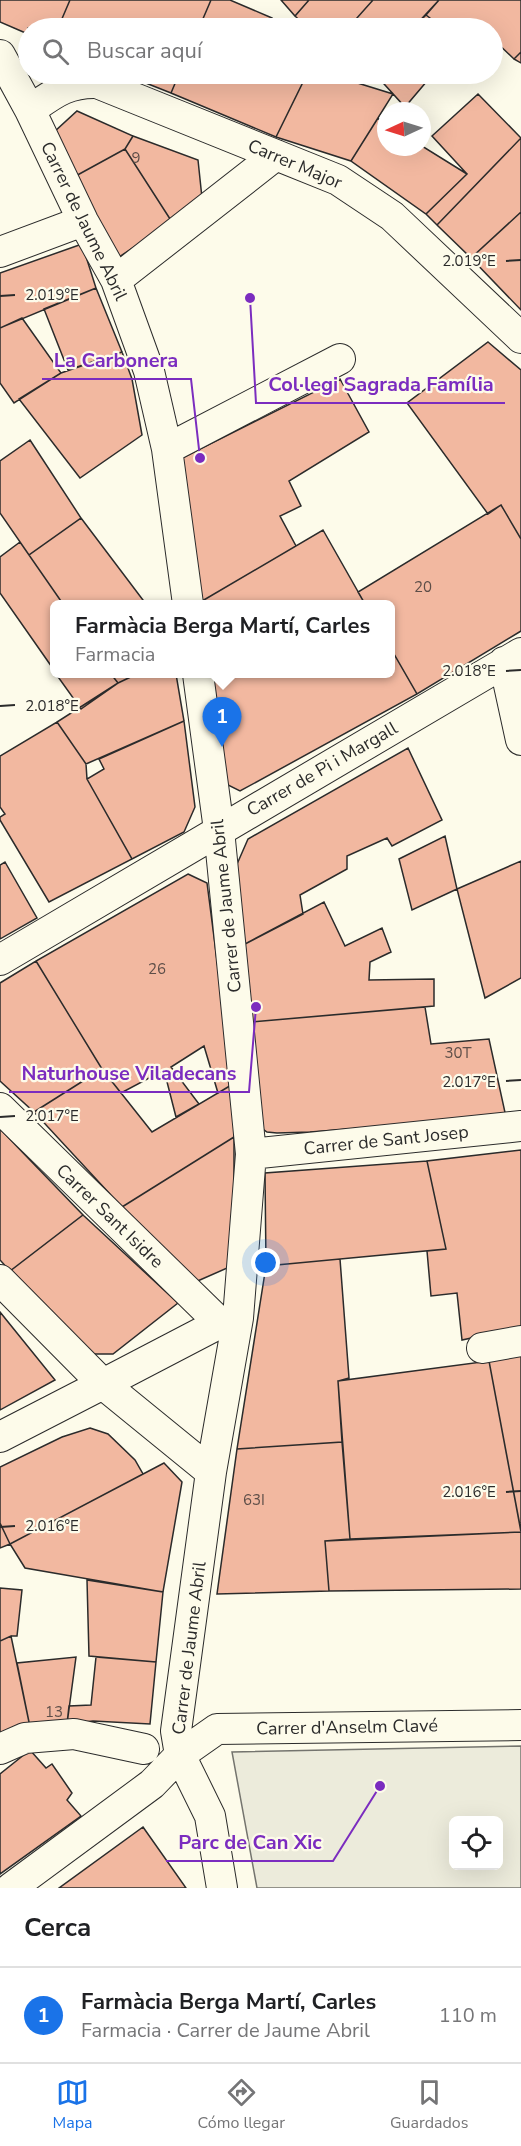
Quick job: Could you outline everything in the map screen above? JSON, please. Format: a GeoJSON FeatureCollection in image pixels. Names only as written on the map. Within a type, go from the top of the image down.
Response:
{"type":"FeatureCollection","features":[{"type":"Feature","properties":{"kind":"street","name":"Carrer de Jaume Abril"},"geometry":{"type":"LineString","coordinates":[[0,55],[30,110],[83,221],[116,280],[149,371],[167,449],[187,600]]}},
{"type":"Feature","properties":{"kind":"street","name":"Carrer Major"},"geometry":{"type":"LineString","coordinates":[[30,110],[63,88],[75,84]]}},
{"type":"Feature","properties":{"kind":"street","name":"Carrer Major"},"geometry":{"type":"LineString","coordinates":[[99,84],[338,180],[392,216],[521,338]]}},
{"type":"Feature","properties":{"kind":"street"},"geometry":{"type":"LineString","coordinates":[[116,280],[276,155]]}},
{"type":"Feature","properties":{"kind":"street"},"geometry":{"type":"LineString","coordinates":[[0,252],[83,221]]}},
{"type":"Feature","properties":{"kind":"street"},"geometry":{"type":"LineString","coordinates":[[167,449],[340,359]]}},
{"type":"Feature","properties":{"kind":"street"},"geometry":{"type":"LineString","coordinates":[[513,657],[521,740]]}},
{"type":"Feature","properties":{"kind":"street","name":"Carrer de Pi i Margall"},"geometry":{"type":"LineString","coordinates":[[0,960],[513,657]]}},
{"type":"Feature","properties":{"kind":"street","name":"Carrer de Jaume Abril"},"geometry":{"type":"LineString","coordinates":[[199,678],[219,830],[252,1154],[176,1731],[180,1755],[210,1816],[222,1888]]}},
{"type":"Feature","properties":{"kind":"street","name":"Carrer Sant Isidre"},"geometry":{"type":"LineString","coordinates":[[0,1108],[229,1321]]}},
{"type":"Feature","properties":{"kind":"street","name":"Carrer de Sant Josep"},"geometry":{"type":"LineString","coordinates":[[252,1154],[521,1126]]}},
{"type":"Feature","properties":{"kind":"street"},"geometry":{"type":"LineString","coordinates":[[0,1280],[103,1384],[211,1472]]}},
{"type":"Feature","properties":{"kind":"street"},"geometry":{"type":"LineString","coordinates":[[0,1437],[229,1321]]}},
{"type":"Feature","properties":{"kind":"street"},"geometry":{"type":"LineString","coordinates":[[482,1348],[521,1341]]}},
{"type":"Feature","properties":{"kind":"street","name":"Carrer d'Anselm Clavé"},"geometry":{"type":"LineString","coordinates":[[11,1888],[152,1784],[180,1755],[217,1730],[521,1725]]}},
{"type":"Feature","properties":{"kind":"street"},"geometry":{"type":"LineString","coordinates":[[0,1749],[25,1738],[74,1734],[144,1749]]}},
{"type":"Feature","properties":{"kind":"shaded area"},"geometry":{"type":"Polygon","coordinates":[[[521,1746],[521,1888],[257,1888],[232,1752],[521,1746]]]}},
{"type":"Feature","properties":{"kind":"building"},"geometry":{"type":"Polygon","coordinates":[[[0,0],[70,0],[62,18],[18,18],[18,30],[0,22],[0,0]]]}},
{"type":"Feature","properties":{"kind":"building"},"geometry":{"type":"Polygon","coordinates":[[[70,0],[211,0],[203,18],[62,18],[70,0]]]}},
{"type":"Feature","properties":{"kind":"building"},"geometry":{"type":"Polygon","coordinates":[[[211,0],[230,0],[272,18],[203,18],[211,0]]]}},
{"type":"Feature","properties":{"kind":"building"},"geometry":{"type":"Polygon","coordinates":[[[281,0],[309,0],[295,16],[281,0]]]}},
{"type":"Feature","properties":{"kind":"building"},"geometry":{"type":"Polygon","coordinates":[[[309,0],[373,0],[357,18],[297,18],[295,16],[309,0]]]}},
{"type":"Feature","properties":{"kind":"building"},"geometry":{"type":"Polygon","coordinates":[[[373,0],[439,0],[422,18],[357,18],[373,0]]]}},
{"type":"Feature","properties":{"kind":"building"},"geometry":{"type":"Polygon","coordinates":[[[439,0],[521,0],[521,52],[514,59],[503,48],[503,18],[430,18],[426,15],[439,0]]]}},
{"type":"Feature","properties":{"kind":"building"},"geometry":{"type":"Polygon","coordinates":[[[521,52],[521,63],[514,59],[521,52]]]}},
{"type":"Feature","properties":{"kind":"building"},"geometry":{"type":"Polygon","coordinates":[[[148,84],[175,84],[171,93],[148,84]]]}},
{"type":"Feature","properties":{"kind":"building"},"geometry":{"type":"Polygon","coordinates":[[[175,84],[302,84],[276,137],[171,93],[175,84]]]}},
{"type":"Feature","properties":{"kind":"building"},"geometry":{"type":"Polygon","coordinates":[[[302,84],[361,84],[393,94],[388,102],[377,102],[377,120],[351,161],[276,137],[302,84]]]}},
{"type":"Feature","properties":{"kind":"building"},"geometry":{"type":"Polygon","coordinates":[[[384,84],[425,84],[409,102],[400,102],[384,84]]]}},
{"type":"Feature","properties":{"kind":"building"},"geometry":{"type":"Polygon","coordinates":[[[478,94],[521,138],[437,225],[426,214],[467,174],[432,136],[478,94]]]}},
{"type":"Feature","properties":{"kind":"building"},"geometry":{"type":"Polygon","coordinates":[[[77,111],[133,136],[125,149],[72,178],[53,133],[77,111]]]}},
{"type":"Feature","properties":{"kind":"building"},"geometry":{"type":"Polygon","coordinates":[[[377,120],[377,156],[431,156],[431,152],[467,174],[426,214],[351,161],[377,120]]]}},
{"type":"Feature","properties":{"kind":"building"},"geometry":{"type":"Polygon","coordinates":[[[133,136],[198,160],[202,198],[172,222],[125,149],[133,136]]]}},
{"type":"Feature","properties":{"kind":"building"},"geometry":{"type":"Polygon","coordinates":[[[521,138],[521,212],[471,258],[437,225],[521,138]]]}},
{"type":"Feature","properties":{"kind":"building"},"geometry":{"type":"Polygon","coordinates":[[[125,149],[172,222],[113,261],[72,178],[125,149]]]}},
{"type":"Feature","properties":{"kind":"building"},"geometry":{"type":"Polygon","coordinates":[[[521,212],[521,310],[471,258],[521,212]]]}},
{"type":"Feature","properties":{"kind":"building"},"geometry":{"type":"Polygon","coordinates":[[[82,244],[96,288],[0,328],[0,273],[82,244]]]}},
{"type":"Feature","properties":{"kind":"building"},"geometry":{"type":"Polygon","coordinates":[[[96,288],[122,352],[68,370],[44,309],[96,288]]]}},
{"type":"Feature","properties":{"kind":"building"},"geometry":{"type":"Polygon","coordinates":[[[22,318],[61,373],[14,403],[0,383],[0,328],[22,318]]]}},
{"type":"Feature","properties":{"kind":"building"},"geometry":{"type":"Polygon","coordinates":[[[488,342],[521,370],[521,539],[501,505],[488,514],[407,403],[488,342]]]}},
{"type":"Feature","properties":{"kind":"building"},"geometry":{"type":"Polygon","coordinates":[[[122,352],[132,379],[142,435],[80,478],[19,399],[61,373],[122,352]]]}},
{"type":"Feature","properties":{"kind":"building"},"geometry":{"type":"Polygon","coordinates":[[[340,379],[369,432],[289,481],[301,506],[280,516],[296,546],[204,600],[196,600],[174,462],[340,379]]]}},
{"type":"Feature","properties":{"kind":"building"},"geometry":{"type":"Polygon","coordinates":[[[30,440],[81,518],[29,555],[0,513],[0,461],[30,440]]]}},
{"type":"Feature","properties":{"kind":"building"},"geometry":{"type":"Polygon","coordinates":[[[501,505],[521,539],[521,631],[417,694],[395,656],[395,600],[363,600],[358,592],[501,505]]]}},
{"type":"Feature","properties":{"kind":"building"},"geometry":{"type":"Polygon","coordinates":[[[81,518],[143,600],[60,600],[29,555],[81,518]]]}},
{"type":"Feature","properties":{"kind":"building"},"geometry":{"type":"Polygon","coordinates":[[[323,530],[363,600],[204,600],[323,530]]]}},
{"type":"Feature","properties":{"kind":"building"},"geometry":{"type":"Polygon","coordinates":[[[20,542],[60,600],[50,600],[50,664],[0,593],[0,557],[20,542]]]}},
{"type":"Feature","properties":{"kind":"building"},"geometry":{"type":"Polygon","coordinates":[[[395,656],[417,694],[240,791],[220,781],[205,678],[395,678],[395,656]]]}},
{"type":"Feature","properties":{"kind":"building"},"geometry":{"type":"Polygon","coordinates":[[[59,678],[114,678],[118,683],[81,709],[59,678]]]}},
{"type":"Feature","properties":{"kind":"building"},"geometry":{"type":"Polygon","coordinates":[[[114,678],[129,678],[118,683],[114,678]]]}},
{"type":"Feature","properties":{"kind":"building"},"geometry":{"type":"Polygon","coordinates":[[[129,678],[177,678],[184,721],[86,764],[57,722],[129,678]]]}},
{"type":"Feature","properties":{"kind":"building"},"geometry":{"type":"Polygon","coordinates":[[[184,721],[195,807],[184,832],[132,859],[87,779],[104,769],[99,759],[184,721]]]}},
{"type":"Feature","properties":{"kind":"building"},"geometry":{"type":"Polygon","coordinates":[[[57,722],[86,764],[87,779],[132,859],[49,902],[0,820],[0,817],[5,814],[0,807],[0,756],[57,722]]]}},
{"type":"Feature","properties":{"kind":"building"},"geometry":{"type":"Polygon","coordinates":[[[408,748],[442,820],[392,846],[387,838],[347,856],[347,869],[300,895],[303,914],[245,944],[234,871],[248,839],[408,748]]]}},
{"type":"Feature","properties":{"kind":"building"},"geometry":{"type":"Polygon","coordinates":[[[445,836],[457,889],[412,910],[399,859],[445,836]]]}},
{"type":"Feature","properties":{"kind":"building"},"geometry":{"type":"Polygon","coordinates":[[[521,861],[521,978],[485,998],[457,889],[521,861]]]}},
{"type":"Feature","properties":{"kind":"building"},"geometry":{"type":"Polygon","coordinates":[[[5,862],[37,918],[0,939],[0,865],[5,862]]]}},
{"type":"Feature","properties":{"kind":"building"},"geometry":{"type":"Polygon","coordinates":[[[188,874],[207,883],[233,1084],[218,1093],[204,1046],[171,1067],[199,1104],[176,1117],[164,1070],[121,1093],[102,1069],[36,961],[188,874]]]}},
{"type":"Feature","properties":{"kind":"building"},"geometry":{"type":"Polygon","coordinates":[[[324,902],[345,946],[382,928],[391,952],[370,962],[369,980],[434,979],[434,1006],[251,1022],[245,944],[324,902]]]}},
{"type":"Feature","properties":{"kind":"building"},"geometry":{"type":"Polygon","coordinates":[[[36,961],[102,1069],[34,1112],[0,1081],[0,983],[36,961]]]}},
{"type":"Feature","properties":{"kind":"building"},"geometry":{"type":"Polygon","coordinates":[[[425,1007],[431,1044],[489,1039],[506,1117],[310,1132],[267,1132],[260,1127],[251,1022],[425,1007]]]}},
{"type":"Feature","properties":{"kind":"building"},"geometry":{"type":"Polygon","coordinates":[[[102,1069],[152,1132],[233,1084],[234,1137],[122,1207],[34,1112],[102,1069]]]}},
{"type":"Feature","properties":{"kind":"building"},"geometry":{"type":"Polygon","coordinates":[[[0,1129],[83,1215],[10,1271],[0,1260],[0,1129]]]}},
{"type":"Feature","properties":{"kind":"building"},"geometry":{"type":"Polygon","coordinates":[[[234,1137],[234,1265],[193,1283],[122,1207],[234,1137]]]}},
{"type":"Feature","properties":{"kind":"building"},"geometry":{"type":"Polygon","coordinates":[[[521,1150],[521,1327],[462,1340],[457,1293],[431,1296],[427,1251],[446,1249],[427,1161],[521,1150]]]}},
{"type":"Feature","properties":{"kind":"building"},"geometry":{"type":"Polygon","coordinates":[[[427,1161],[446,1249],[266,1266],[265,1173],[427,1161]]]}},
{"type":"Feature","properties":{"kind":"building"},"geometry":{"type":"Polygon","coordinates":[[[83,1215],[178,1303],[113,1354],[91,1354],[10,1271],[83,1215]]]}},
{"type":"Feature","properties":{"kind":"building"},"geometry":{"type":"Polygon","coordinates":[[[340,1259],[349,1378],[338,1381],[342,1442],[237,1449],[266,1266],[340,1259]]]}},
{"type":"Feature","properties":{"kind":"building"},"geometry":{"type":"Polygon","coordinates":[[[0,1312],[55,1380],[0,1410],[0,1312]]]}},
{"type":"Feature","properties":{"kind":"building"},"geometry":{"type":"Polygon","coordinates":[[[521,1355],[521,1531],[489,1361],[521,1355]]]}},
{"type":"Feature","properties":{"kind":"building"},"geometry":{"type":"Polygon","coordinates":[[[489,1361],[521,1532],[350,1539],[338,1381],[489,1361]]]}},
{"type":"Feature","properties":{"kind":"building"},"geometry":{"type":"Polygon","coordinates":[[[90,1428],[108,1434],[135,1460],[143,1474],[10,1544],[0,1523],[0,1467],[62,1437],[90,1428]]]}},
{"type":"Feature","properties":{"kind":"building"},"geometry":{"type":"Polygon","coordinates":[[[342,1442],[350,1539],[325,1541],[329,1591],[217,1594],[237,1449],[342,1442]]]}},
{"type":"Feature","properties":{"kind":"building"},"geometry":{"type":"Polygon","coordinates":[[[164,1463],[182,1482],[163,1592],[25,1568],[10,1544],[164,1463]]]}},
{"type":"Feature","properties":{"kind":"building"},"geometry":{"type":"Polygon","coordinates":[[[0,1523],[10,1544],[0,1548],[0,1523]]]}},
{"type":"Feature","properties":{"kind":"building"},"geometry":{"type":"Polygon","coordinates":[[[521,1532],[521,1589],[329,1591],[325,1541],[521,1532]]]}},
{"type":"Feature","properties":{"kind":"building"},"geometry":{"type":"Polygon","coordinates":[[[87,1580],[163,1592],[156,1662],[89,1656],[87,1580]]]}},
{"type":"Feature","properties":{"kind":"building"},"geometry":{"type":"Polygon","coordinates":[[[0,1588],[22,1590],[17,1636],[0,1641],[0,1588]]]}},
{"type":"Feature","properties":{"kind":"building"},"geometry":{"type":"Polygon","coordinates":[[[11,1636],[30,1727],[0,1738],[0,1641],[11,1636]]]}},
{"type":"Feature","properties":{"kind":"building"},"geometry":{"type":"Polygon","coordinates":[[[76,1657],[67,1724],[30,1727],[17,1663],[76,1657]]]}},
{"type":"Feature","properties":{"kind":"building"},"geometry":{"type":"Polygon","coordinates":[[[96,1657],[156,1662],[150,1724],[93,1721],[67,1724],[69,1706],[91,1705],[96,1657]]]}},
{"type":"Feature","properties":{"kind":"building"},"geometry":{"type":"Polygon","coordinates":[[[30,1750],[46,1768],[52,1764],[72,1793],[67,1800],[81,1816],[0,1874],[0,1774],[30,1750]]]}},
{"type":"Feature","properties":{"kind":"building"},"geometry":{"type":"Polygon","coordinates":[[[143,1827],[186,1888],[59,1888],[143,1827]]]}},
{"type":"Feature","properties":{"kind":"place","name":"Col·legi Sagrada Família"},"geometry":{"type":"Point","coordinates":[250,298]}},
{"type":"Feature","properties":{"kind":"place","name":"La Carbonera"},"geometry":{"type":"Point","coordinates":[200,458]}},
{"type":"Feature","properties":{"kind":"place","name":"Farmàcia Berga Martí, Carles"},"geometry":{"type":"Point","coordinates":[222,747]}},
{"type":"Feature","properties":{"kind":"place","name":"Naturhouse Viladecans"},"geometry":{"type":"Point","coordinates":[256,1007]}},
{"type":"Feature","properties":{"kind":"place","name":"Parc de Can Xic"},"geometry":{"type":"Point","coordinates":[380,1786]}}]}
